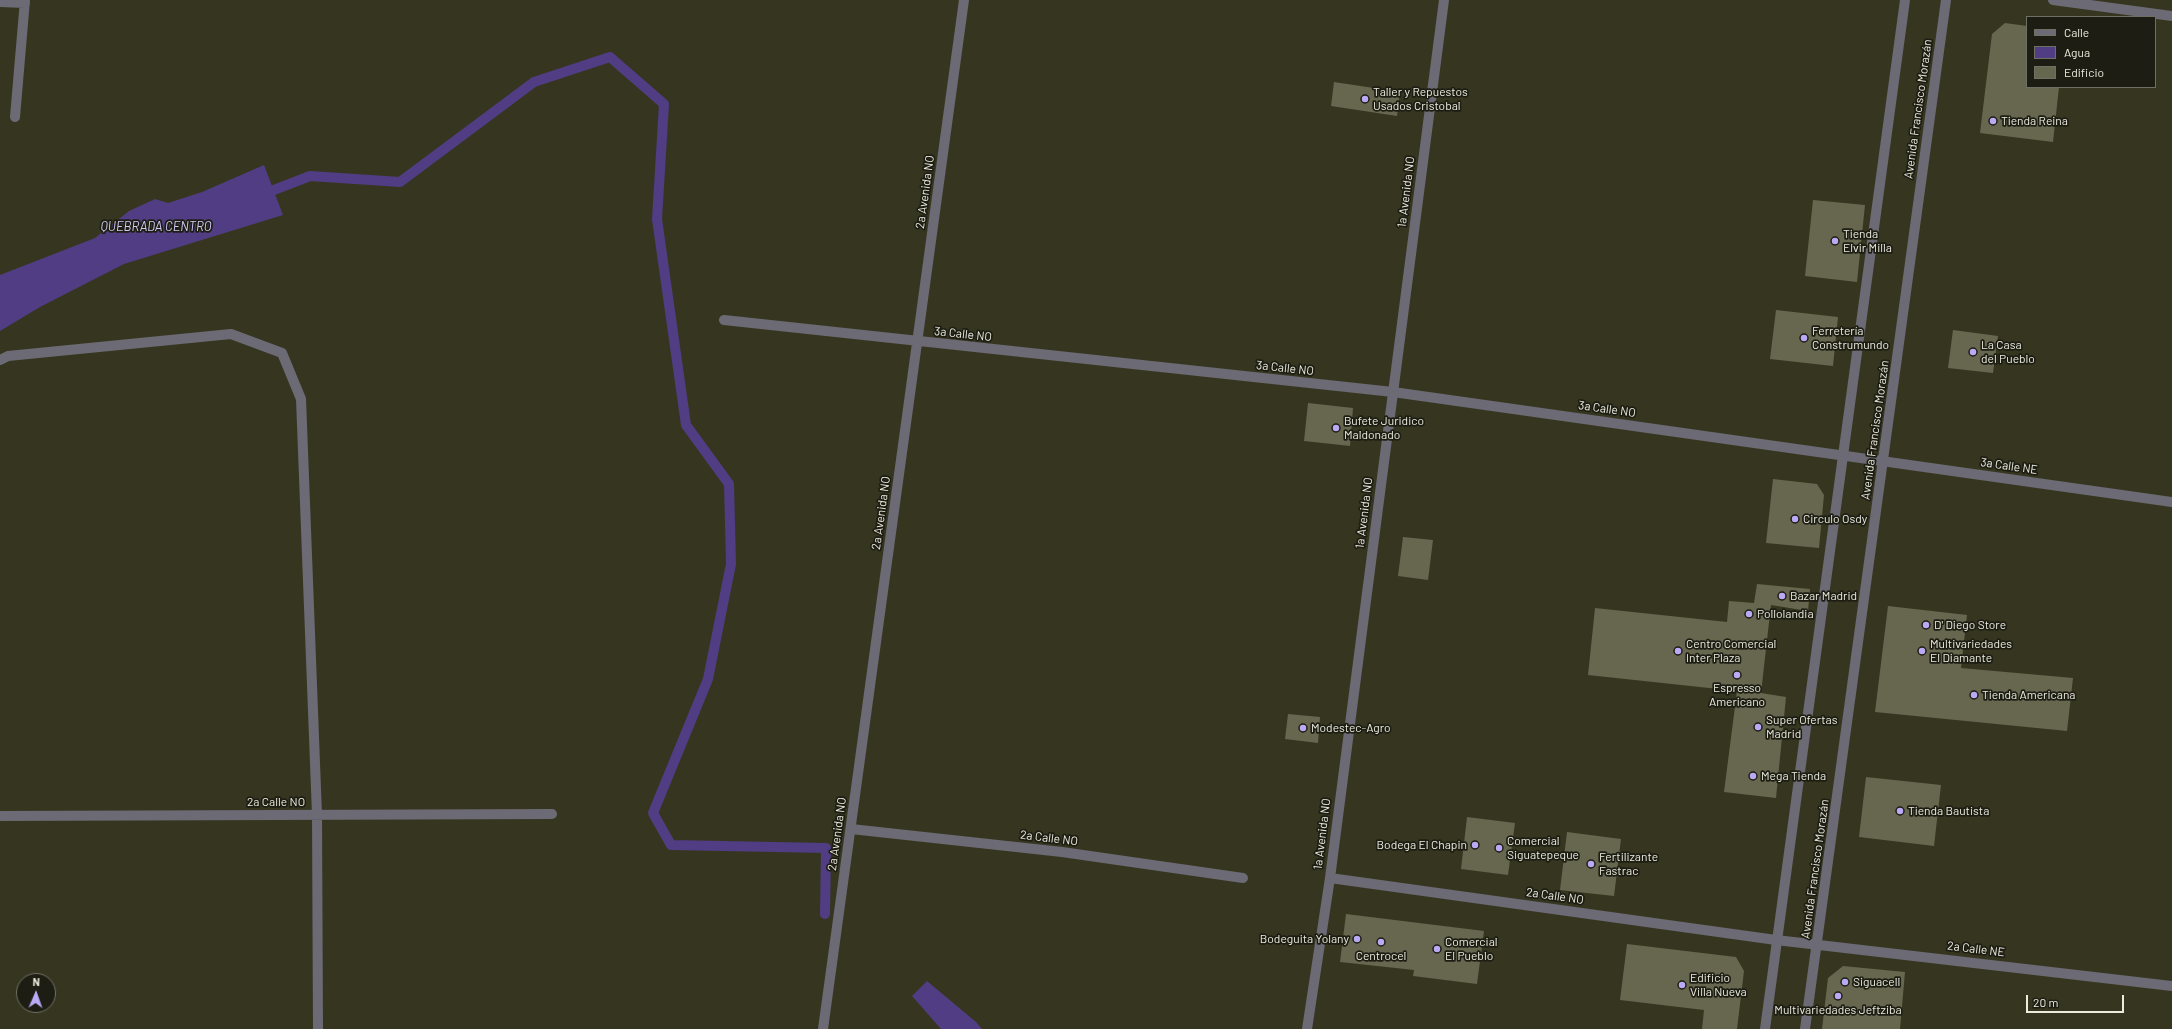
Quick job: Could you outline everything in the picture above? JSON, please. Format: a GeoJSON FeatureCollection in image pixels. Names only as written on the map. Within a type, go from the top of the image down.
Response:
{"type":"FeatureCollection","features":[{"type":"Feature","properties":{"kind":"street","name":"2a Avenida NO"},"geometry":{"type":"LineString","coordinates":[[823,1029],[964,0]]}},
{"type":"Feature","properties":{"kind":"street","name":"1a Avenida NO"},"geometry":{"type":"LineString","coordinates":[[1307,1029],[1330,878],[1444,0]]}},
{"type":"Feature","properties":{"kind":"street"},"geometry":{"type":"LineString","coordinates":[[1765,1029],[1905,0]]}},
{"type":"Feature","properties":{"kind":"street","name":"Avenida Francisco Morazán"},"geometry":{"type":"LineString","coordinates":[[1806,1029],[1946,0]]}},
{"type":"Feature","properties":{"kind":"street"},"geometry":{"type":"LineString","coordinates":[[2053,0],[2172,16]]}},
{"type":"Feature","properties":{"kind":"street"},"geometry":{"type":"LineString","coordinates":[[0,2],[25,2],[14,117]]}},
{"type":"Feature","properties":{"kind":"street","name":"3a Calle NO"},"geometry":{"type":"LineString","coordinates":[[724,320],[1393,392],[1842,456]]}},
{"type":"Feature","properties":{"kind":"street"},"geometry":{"type":"LineString","coordinates":[[0,360],[8,356],[231,334],[282,352],[301,399],[318,815],[318,1029]]}},
{"type":"Feature","properties":{"kind":"street","name":"3a Calle NE"},"geometry":{"type":"LineString","coordinates":[[1842,456],[2172,502]]}},
{"type":"Feature","properties":{"kind":"street","name":"2a Calle NO"},"geometry":{"type":"LineString","coordinates":[[0,816],[552,814]]}},
{"type":"Feature","properties":{"kind":"street","name":"2a Calle NO"},"geometry":{"type":"LineString","coordinates":[[851,828],[1062,852],[1243,878]]}},
{"type":"Feature","properties":{"kind":"street","name":"2a Calle NO"},"geometry":{"type":"LineString","coordinates":[[1330,878],[1776,940]]}},
{"type":"Feature","properties":{"kind":"street","name":"2a Calle NE"},"geometry":{"type":"LineString","coordinates":[[1776,940],[2172,986]]}},
{"type":"Feature","properties":{"kind":"water","name":"QUEBRADA CENTRO"},"geometry":{"type":"Polygon","coordinates":[[[264,165],[283,215],[124,264],[40,307],[0,331],[0,275],[95,238],[129,211],[155,199],[168,203],[202,192],[264,165]]]}},
{"type":"Feature","properties":{"kind":"water"},"geometry":{"type":"Polygon","coordinates":[[[927,981],[976,1022],[982,1029],[941,1029],[912,996],[927,981]]]}},
{"type":"Feature","properties":{"kind":"building"},"geometry":{"type":"Polygon","coordinates":[[[2005,23],[2026,26],[2026,88],[2059,88],[2053,142],[1980,133],[1992,34],[2005,23]]]}},
{"type":"Feature","properties":{"kind":"building","name":"Taller y Repuestos Usados Cristobal"},"geometry":{"type":"Polygon","coordinates":[[[1334,82],[1400,92],[1397,116],[1331,106],[1334,82]]]}},
{"type":"Feature","properties":{"kind":"building","name":"Tienda Elvir Milla"},"geometry":{"type":"Polygon","coordinates":[[[1813,200],[1865,205],[1857,282],[1805,276],[1813,200]]]}},
{"type":"Feature","properties":{"kind":"building","name":"Ferretería Construmundo"},"geometry":{"type":"Polygon","coordinates":[[[1776,310],[1838,317],[1833,366],[1770,359],[1776,310]]]}},
{"type":"Feature","properties":{"kind":"building","name":"La Casa del Pueblo"},"geometry":{"type":"Polygon","coordinates":[[[1953,330],[1998,336],[1993,373],[1948,368],[1953,330]]]}},
{"type":"Feature","properties":{"kind":"building"},"geometry":{"type":"Polygon","coordinates":[[[1308,403],[1353,408],[1350,446],[1304,441],[1308,403]]]}},
{"type":"Feature","properties":{"kind":"building","name":"Circulo Osdy"},"geometry":{"type":"Polygon","coordinates":[[[1773,479],[1817,484],[1824,495],[1819,548],[1766,543],[1773,479]]]}},
{"type":"Feature","properties":{"kind":"building"},"geometry":{"type":"Polygon","coordinates":[[[1403,537],[1433,540],[1428,580],[1398,576],[1403,537]]]}},
{"type":"Feature","properties":{"kind":"building","name":"Centro Comercial Inter Plaza"},"geometry":{"type":"Polygon","coordinates":[[[1757,584],[1810,589],[1808,611],[1771,605],[1761,693],[1786,697],[1776,798],[1724,792],[1737,691],[1588,675],[1595,608],[1727,622],[1729,601],[1754,603],[1757,584]]]}},
{"type":"Feature","properties":{"kind":"building","name":"Tienda Americana"},"geometry":{"type":"Polygon","coordinates":[[[1888,606],[1967,615],[1961,668],[2073,678],[2067,731],[1875,712],[1888,606]]]}},
{"type":"Feature","properties":{"kind":"building","name":"Modestec-Agro"},"geometry":{"type":"Polygon","coordinates":[[[1288,714],[1320,717],[1318,743],[1285,739],[1288,714]]]}},
{"type":"Feature","properties":{"kind":"building","name":"Tienda Bautista"},"geometry":{"type":"Polygon","coordinates":[[[1866,777],[1941,785],[1934,846],[1859,837],[1866,777]]]}},
{"type":"Feature","properties":{"kind":"building"},"geometry":{"type":"Polygon","coordinates":[[[1467,817],[1515,823],[1508,875],[1461,869],[1467,817]]]}},
{"type":"Feature","properties":{"kind":"building","name":"Fertilizante Fastrac"},"geometry":{"type":"Polygon","coordinates":[[[1567,832],[1621,839],[1614,896],[1560,890],[1567,832]]]}},
{"type":"Feature","properties":{"kind":"building"},"geometry":{"type":"Polygon","coordinates":[[[1346,914],[1484,931],[1477,984],[1413,976],[1414,970],[1340,962],[1346,914]]]}},
{"type":"Feature","properties":{"kind":"building","name":"Edificio Villa Nueva"},"geometry":{"type":"Polygon","coordinates":[[[1627,944],[1736,957],[1744,971],[1737,1029],[1702,1029],[1704,1010],[1620,1000],[1627,944]]]}},
{"type":"Feature","properties":{"kind":"building"},"geometry":{"type":"Polygon","coordinates":[[[1843,966],[1905,972],[1900,1029],[1822,1029],[1828,978],[1843,966]]]}},
{"type":"Feature","properties":{"kind":"waterway"},"geometry":{"type":"LineString","coordinates":[[261,195],[310,176],[400,182],[534,82],[610,57],[664,104],[657,219],[686,425],[729,484],[731,564],[708,679],[653,813],[671,845],[826,848],[825,914]]}},
{"type":"Feature","properties":{"kind":"place","name":"Taller y Repuestos Usados Cristobal"},"geometry":{"type":"Point","coordinates":[1365,99]}},
{"type":"Feature","properties":{"kind":"place","name":"Tienda Reina"},"geometry":{"type":"Point","coordinates":[1993,121]}},
{"type":"Feature","properties":{"kind":"place","name":"Tienda Elvir Milla"},"geometry":{"type":"Point","coordinates":[1835,241]}},
{"type":"Feature","properties":{"kind":"place","name":"Ferretería Construmundo"},"geometry":{"type":"Point","coordinates":[1804,338]}},
{"type":"Feature","properties":{"kind":"place","name":"La Casa del Pueblo"},"geometry":{"type":"Point","coordinates":[1973,352]}},
{"type":"Feature","properties":{"kind":"place","name":"Bufete Juridico Maldonado"},"geometry":{"type":"Point","coordinates":[1336,428]}},
{"type":"Feature","properties":{"kind":"place","name":"Circulo Osdy"},"geometry":{"type":"Point","coordinates":[1795,519]}},
{"type":"Feature","properties":{"kind":"place","name":"Bazar Madrid"},"geometry":{"type":"Point","coordinates":[1782,596]}},
{"type":"Feature","properties":{"kind":"place","name":"Pollolandia"},"geometry":{"type":"Point","coordinates":[1749,614]}},
{"type":"Feature","properties":{"kind":"place","name":"D' Diego Store"},"geometry":{"type":"Point","coordinates":[1926,625]}},
{"type":"Feature","properties":{"kind":"place","name":"Centro Comercial Inter Plaza"},"geometry":{"type":"Point","coordinates":[1678,651]}},
{"type":"Feature","properties":{"kind":"place","name":"Multivariedades El Diamante"},"geometry":{"type":"Point","coordinates":[1922,651]}},
{"type":"Feature","properties":{"kind":"place","name":"Espresso Americano"},"geometry":{"type":"Point","coordinates":[1737,675]}},
{"type":"Feature","properties":{"kind":"place","name":"Tienda Americana"},"geometry":{"type":"Point","coordinates":[1974,695]}},
{"type":"Feature","properties":{"kind":"place","name":"Super Ofertas Madrid"},"geometry":{"type":"Point","coordinates":[1758,727]}},
{"type":"Feature","properties":{"kind":"place","name":"Modestec-Agro"},"geometry":{"type":"Point","coordinates":[1303,728]}},
{"type":"Feature","properties":{"kind":"place","name":"Mega Tienda"},"geometry":{"type":"Point","coordinates":[1753,776]}},
{"type":"Feature","properties":{"kind":"place","name":"Tienda Bautista"},"geometry":{"type":"Point","coordinates":[1900,811]}},
{"type":"Feature","properties":{"kind":"place","name":"Bodega El Chapin"},"geometry":{"type":"Point","coordinates":[1475,845]}},
{"type":"Feature","properties":{"kind":"place","name":"Comercial Siguatepeque"},"geometry":{"type":"Point","coordinates":[1499,848]}},
{"type":"Feature","properties":{"kind":"place","name":"Fertilizante Fastrac"},"geometry":{"type":"Point","coordinates":[1591,864]}},
{"type":"Feature","properties":{"kind":"place","name":"Bodeguita Yolany"},"geometry":{"type":"Point","coordinates":[1357,939]}},
{"type":"Feature","properties":{"kind":"place","name":"Centrocel"},"geometry":{"type":"Point","coordinates":[1381,942]}},
{"type":"Feature","properties":{"kind":"place","name":"Comercial El Pueblo"},"geometry":{"type":"Point","coordinates":[1437,949]}},
{"type":"Feature","properties":{"kind":"place","name":"Siguacell"},"geometry":{"type":"Point","coordinates":[1845,982]}},
{"type":"Feature","properties":{"kind":"place","name":"Edificio Villa Nueva"},"geometry":{"type":"Point","coordinates":[1682,985]}},
{"type":"Feature","properties":{"kind":"place","name":"Multivariedades Jeftziba"},"geometry":{"type":"Point","coordinates":[1838,996]}}]}
